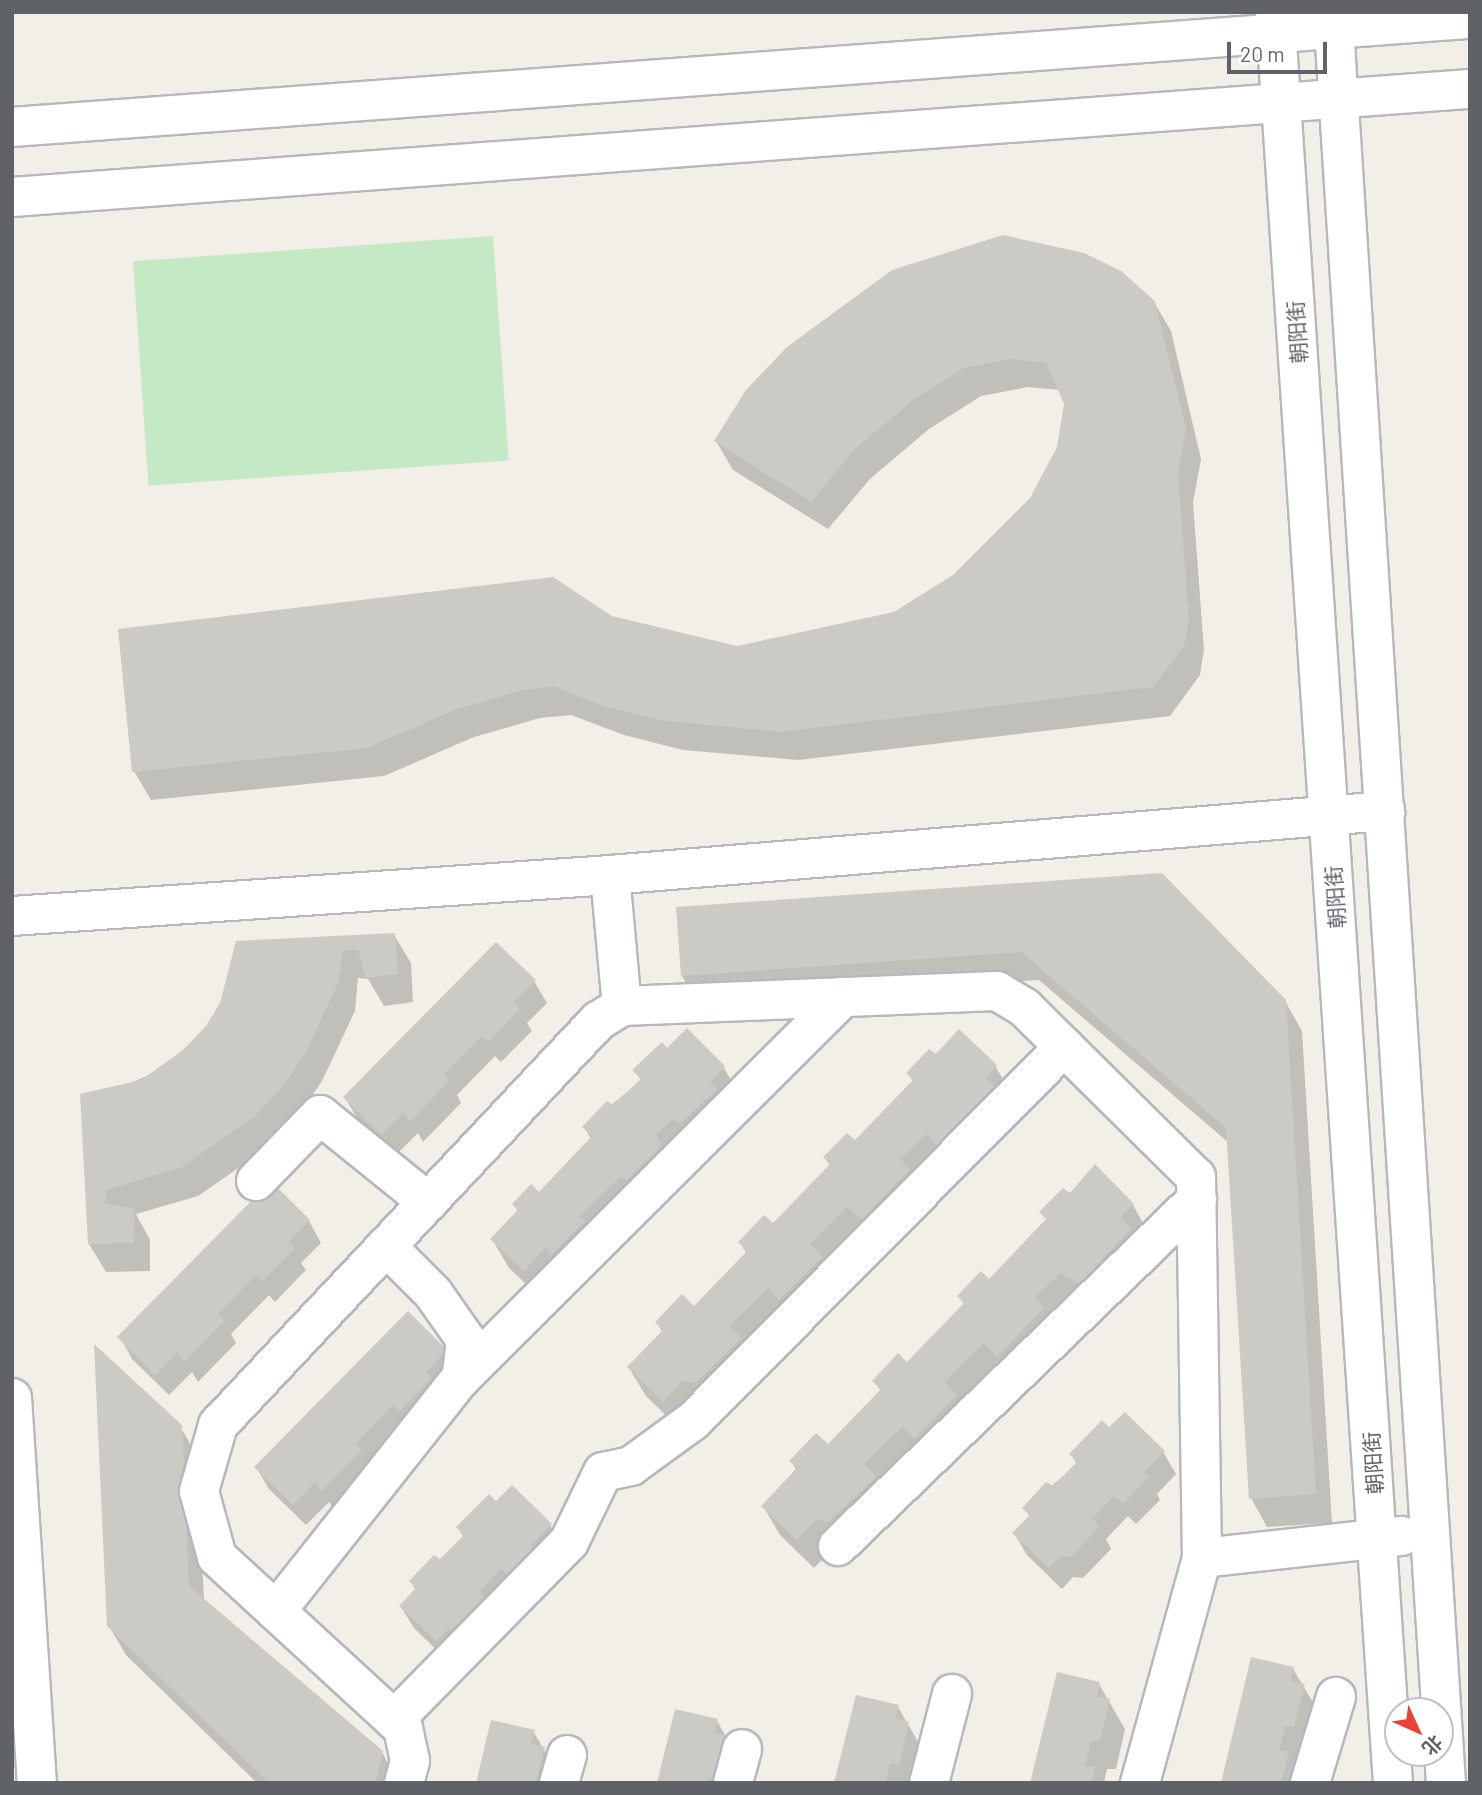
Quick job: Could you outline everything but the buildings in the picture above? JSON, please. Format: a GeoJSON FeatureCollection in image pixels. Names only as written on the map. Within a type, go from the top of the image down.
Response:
{"type":"FeatureCollection","features":[{"type":"Feature","properties":{"kind":"street"},"geometry":{"type":"LineString","coordinates":[[12,127],[1276,23],[1470,19]]}},
{"type":"Feature","properties":{"kind":"street"},"geometry":{"type":"LineString","coordinates":[[1334,21],[1446,1783]]}},
{"type":"Feature","properties":{"kind":"street","name":"朝阳街"},"geometry":{"type":"LineString","coordinates":[[1276,23],[1393,1783]]}},
{"type":"Feature","properties":{"kind":"street"},"geometry":{"type":"LineString","coordinates":[[12,197],[1470,89]]}},
{"type":"Feature","properties":{"kind":"street"},"geometry":{"type":"LineString","coordinates":[[12,916],[610,875],[1385,811]]}},
{"type":"Feature","properties":{"kind":"street"},"geometry":{"type":"LineString","coordinates":[[610,875],[622,1006]]}},
{"type":"Feature","properties":{"kind":"street"},"geometry":{"type":"LineString","coordinates":[[404,1783],[410,1761],[403,1728],[217,1557],[199,1491],[218,1424],[598,1021],[622,1006],[997,991],[1025,1008],[1196,1177],[1202,1558],[1140,1783]]}},
{"type":"Feature","properties":{"kind":"street"},"geometry":{"type":"LineString","coordinates":[[276,1611],[461,1378],[843,998]]}},
{"type":"Feature","properties":{"kind":"street"},"geometry":{"type":"LineString","coordinates":[[394,1720],[569,1542],[603,1472],[631,1466],[693,1421],[1064,1047]]}},
{"type":"Feature","properties":{"kind":"street"},"geometry":{"type":"LineString","coordinates":[[256,1181],[320,1115],[428,1202]]}},
{"type":"Feature","properties":{"kind":"street"},"geometry":{"type":"LineString","coordinates":[[838,1546],[1197,1199]]}},
{"type":"Feature","properties":{"kind":"street"},"geometry":{"type":"LineString","coordinates":[[386,1247],[433,1293],[466,1340],[461,1378]]}},
{"type":"Feature","properties":{"kind":"street"},"geometry":{"type":"LineString","coordinates":[[12,1398],[37,1783]]}},
{"type":"Feature","properties":{"kind":"street"},"geometry":{"type":"LineString","coordinates":[[1202,1558],[1432,1534]]}},
{"type":"Feature","properties":{"kind":"street"},"geometry":{"type":"LineString","coordinates":[[929,1783],[952,1693]]}},
{"type":"Feature","properties":{"kind":"street"},"geometry":{"type":"LineString","coordinates":[[1310,1783],[1336,1697]]}},
{"type":"Feature","properties":{"kind":"green space"},"geometry":{"type":"Polygon","coordinates":[[[493,236],[509,460],[149,486],[133,261],[493,236]]]}}]}
